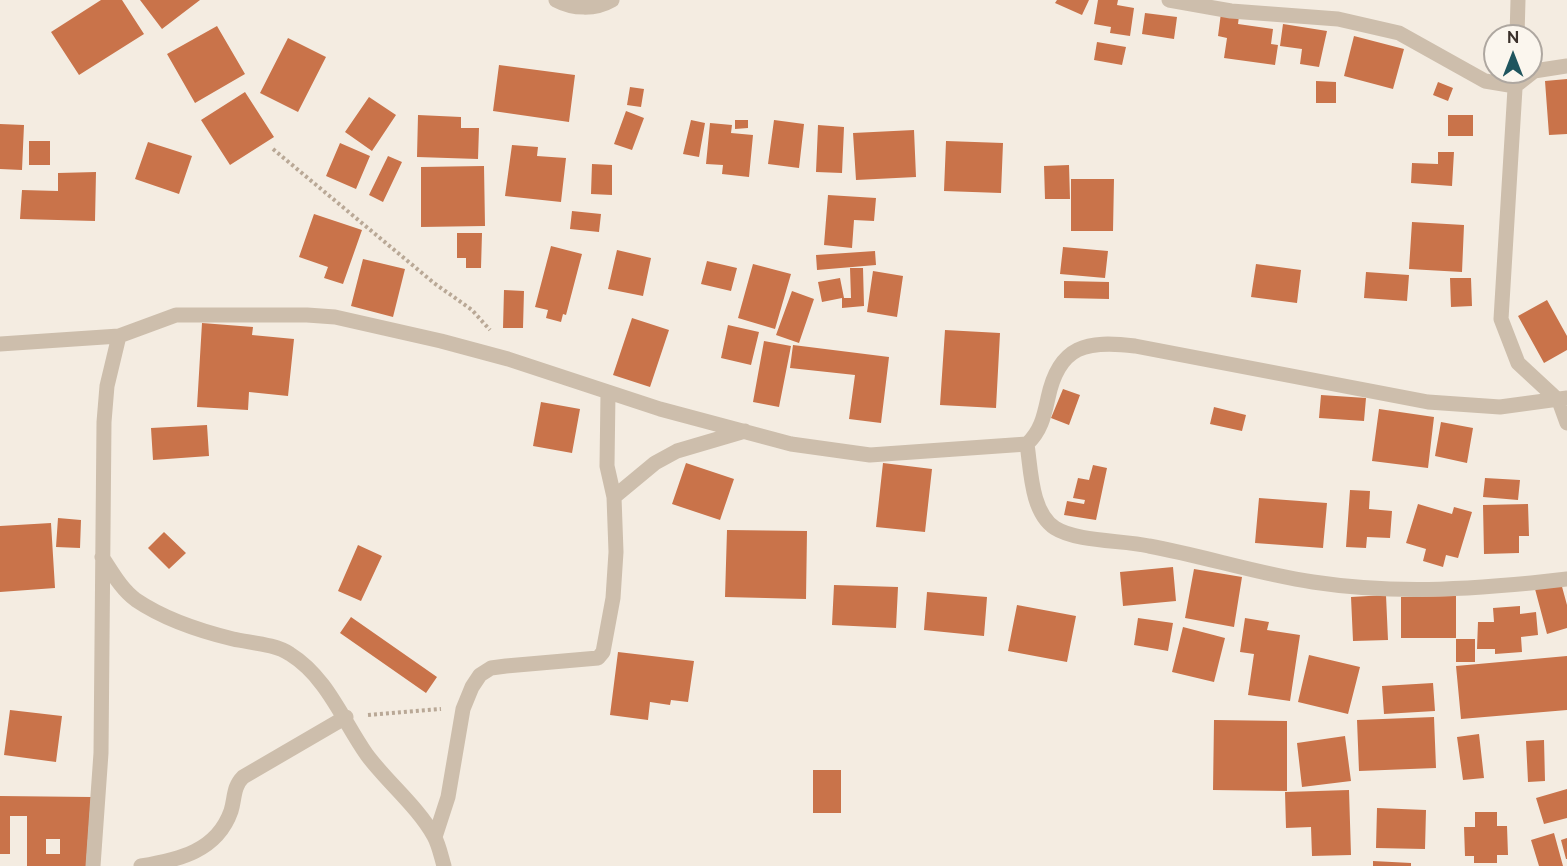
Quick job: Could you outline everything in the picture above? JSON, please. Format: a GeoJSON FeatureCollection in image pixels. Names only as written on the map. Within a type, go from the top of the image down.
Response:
{"type":"FeatureCollection","features":[{"type":"Feature","properties":{"kind":"street"},"geometry":{"type":"LineString","coordinates":[[556,0],[566,5],[589,7],[612,0]]}},
{"type":"Feature","properties":{"kind":"street"},"geometry":{"type":"LineString","coordinates":[[1169,0],[1231,11],[1338,19],[1399,33],[1483,80]]}},
{"type":"Feature","properties":{"kind":"street"},"geometry":{"type":"LineString","coordinates":[[1517,24],[1518,0]]}},
{"type":"Feature","properties":{"kind":"street"},"geometry":{"type":"LineString","coordinates":[[1543,70],[1567,66]]}},
{"type":"Feature","properties":{"kind":"street"},"geometry":{"type":"LineString","coordinates":[[1515,84],[1502,319],[1518,363],[1563,399],[1567,423]]}},
{"type":"Feature","properties":{"kind":"street"},"geometry":{"type":"LineString","coordinates":[[0,345],[119,336],[176,315],[308,315],[335,318],[430,338],[543,368],[608,393],[791,444],[870,455],[1027,444],[1035,437],[1042,423],[1056,371],[1073,351],[1090,343],[1135,346],[1428,402],[1500,407],[1563,399]]}},
{"type":"Feature","properties":{"kind":"street"},"geometry":{"type":"LineString","coordinates":[[93,866],[100,753],[105,397],[119,336]]}},
{"type":"Feature","properties":{"kind":"street"},"geometry":{"type":"LineString","coordinates":[[435,837],[448,796],[463,709],[480,675],[491,668],[598,658],[603,652],[613,598],[616,552],[614,497],[607,466],[608,393]]}},
{"type":"Feature","properties":{"kind":"street"},"geometry":{"type":"LineString","coordinates":[[614,497],[655,463],[677,451],[745,431]]}},
{"type":"Feature","properties":{"kind":"street"},"geometry":{"type":"LineString","coordinates":[[1027,444],[1033,486],[1042,514],[1056,529],[1078,535],[1146,545],[1312,582],[1397,591],[1502,586],[1567,579]]}},
{"type":"Feature","properties":{"kind":"street"},"geometry":{"type":"LineString","coordinates":[[102,557],[121,585],[136,599],[183,624],[289,652],[315,677],[346,717],[365,752],[416,811],[435,837],[444,866]]}},
{"type":"Feature","properties":{"kind":"street"},"geometry":{"type":"LineString","coordinates":[[141,866],[171,861],[206,847],[225,826],[234,790],[243,777],[346,717]]}},
{"type":"Feature","properties":{"kind":"path"},"geometry":{"type":"LineString","coordinates":[[273,149],[434,283],[472,310],[493,332],[508,359]]}},
{"type":"Feature","properties":{"kind":"path"},"geometry":{"type":"LineString","coordinates":[[346,717],[463,709]]}},
{"type":"Feature","properties":{"kind":"building"},"geometry":{"type":"Polygon","coordinates":[[[101,0],[122,0],[144,34],[79,75],[51,32],[101,0]]]}},
{"type":"Feature","properties":{"kind":"building"},"geometry":{"type":"Polygon","coordinates":[[[140,0],[200,0],[162,29],[140,0]]]}},
{"type":"Feature","properties":{"kind":"building"},"geometry":{"type":"Polygon","coordinates":[[[1057,0],[1089,0],[1082,15],[1055,3],[1057,0]]]}},
{"type":"Feature","properties":{"kind":"building"},"geometry":{"type":"Polygon","coordinates":[[[1098,0],[1118,0],[1117,5],[1134,8],[1130,36],[1110,33],[1111,27],[1094,24],[1098,0]]]}},
{"type":"Feature","properties":{"kind":"building"},"geometry":{"type":"Polygon","coordinates":[[[1145,13],[1177,17],[1174,39],[1142,34],[1145,13]]]}},
{"type":"Feature","properties":{"kind":"building"},"geometry":{"type":"Polygon","coordinates":[[[1221,13],[1239,16],[1238,24],[1273,29],[1271,44],[1278,45],[1275,65],[1224,58],[1227,38],[1218,36],[1221,13]]]}},
{"type":"Feature","properties":{"kind":"building"},"geometry":{"type":"Polygon","coordinates":[[[1283,24],[1327,31],[1319,67],[1300,64],[1302,49],[1280,46],[1283,24]]]}},
{"type":"Feature","properties":{"kind":"building"},"geometry":{"type":"Polygon","coordinates":[[[217,26],[245,74],[195,103],[167,54],[217,26]]]}},
{"type":"Feature","properties":{"kind":"building"},"geometry":{"type":"Polygon","coordinates":[[[1354,36],[1404,49],[1393,89],[1344,76],[1354,36]]]}},
{"type":"Feature","properties":{"kind":"building"},"geometry":{"type":"Polygon","coordinates":[[[288,38],[326,57],[298,112],[260,93],[288,38]]]}},
{"type":"Feature","properties":{"kind":"building"},"geometry":{"type":"Polygon","coordinates":[[[1097,42],[1126,47],[1122,65],[1094,60],[1097,42]]]}},
{"type":"Feature","properties":{"kind":"building"},"geometry":{"type":"Polygon","coordinates":[[[499,65],[575,75],[569,122],[493,111],[499,65]]]}},
{"type":"Feature","properties":{"kind":"building"},"geometry":{"type":"Polygon","coordinates":[[[1567,79],[1567,134],[1549,135],[1545,81],[1567,79]]]}},
{"type":"Feature","properties":{"kind":"building"},"geometry":{"type":"Polygon","coordinates":[[[1316,81],[1336,82],[1336,103],[1316,103],[1316,81]]]}},
{"type":"Feature","properties":{"kind":"building"},"geometry":{"type":"Polygon","coordinates":[[[1438,82],[1453,88],[1448,101],[1433,95],[1438,82]]]}},
{"type":"Feature","properties":{"kind":"building"},"geometry":{"type":"Polygon","coordinates":[[[630,87],[644,89],[641,107],[627,105],[630,87]]]}},
{"type":"Feature","properties":{"kind":"building"},"geometry":{"type":"Polygon","coordinates":[[[245,92],[274,137],[230,165],[201,120],[245,92]]]}},
{"type":"Feature","properties":{"kind":"building"},"geometry":{"type":"Polygon","coordinates":[[[369,97],[396,115],[372,151],[345,132],[369,97]]]}},
{"type":"Feature","properties":{"kind":"building"},"geometry":{"type":"Polygon","coordinates":[[[626,111],[644,118],[632,150],[614,144],[626,111]]]}},
{"type":"Feature","properties":{"kind":"building"},"geometry":{"type":"Polygon","coordinates":[[[418,115],[461,117],[461,128],[479,128],[478,159],[417,157],[418,115]]]}},
{"type":"Feature","properties":{"kind":"building"},"geometry":{"type":"Polygon","coordinates":[[[1448,115],[1473,115],[1473,136],[1448,136],[1448,115]]]}},
{"type":"Feature","properties":{"kind":"building"},"geometry":{"type":"Polygon","coordinates":[[[691,120],[705,123],[699,157],[683,154],[691,120]]]}},
{"type":"Feature","properties":{"kind":"building"},"geometry":{"type":"Polygon","coordinates":[[[735,120],[748,120],[748,128],[735,129],[735,120]]]}},
{"type":"Feature","properties":{"kind":"building"},"geometry":{"type":"Polygon","coordinates":[[[774,120],[804,124],[799,168],[768,164],[774,120]]]}},
{"type":"Feature","properties":{"kind":"building"},"geometry":{"type":"Polygon","coordinates":[[[710,123],[732,125],[731,133],[753,135],[749,177],[722,174],[723,165],[706,164],[710,123]]]}},
{"type":"Feature","properties":{"kind":"building"},"geometry":{"type":"Polygon","coordinates":[[[0,124],[24,125],[22,170],[0,169],[0,124]]]}},
{"type":"Feature","properties":{"kind":"building"},"geometry":{"type":"Polygon","coordinates":[[[818,125],[844,127],[842,173],[816,172],[818,125]]]}},
{"type":"Feature","properties":{"kind":"building"},"geometry":{"type":"Polygon","coordinates":[[[914,130],[916,177],[856,180],[853,133],[914,130]]]}},
{"type":"Feature","properties":{"kind":"building"},"geometry":{"type":"Polygon","coordinates":[[[29,141],[50,141],[50,165],[29,165],[29,141]]]}},
{"type":"Feature","properties":{"kind":"building"},"geometry":{"type":"Polygon","coordinates":[[[946,141],[1003,143],[1001,193],[944,191],[946,141]]]}},
{"type":"Feature","properties":{"kind":"building"},"geometry":{"type":"Polygon","coordinates":[[[148,142],[192,156],[179,194],[135,179],[148,142]]]}},
{"type":"Feature","properties":{"kind":"building"},"geometry":{"type":"Polygon","coordinates":[[[340,143],[370,156],[356,189],[326,176],[340,143]]]}},
{"type":"Feature","properties":{"kind":"building"},"geometry":{"type":"Polygon","coordinates":[[[512,145],[538,147],[537,156],[566,158],[561,202],[505,196],[512,145]]]}},
{"type":"Feature","properties":{"kind":"building"},"geometry":{"type":"Polygon","coordinates":[[[1438,152],[1454,152],[1452,186],[1411,183],[1412,163],[1438,164],[1438,152]]]}},
{"type":"Feature","properties":{"kind":"building"},"geometry":{"type":"Polygon","coordinates":[[[388,156],[402,162],[383,202],[369,195],[388,156]]]}},
{"type":"Feature","properties":{"kind":"building"},"geometry":{"type":"Polygon","coordinates":[[[592,164],[612,165],[612,195],[591,194],[592,164]]]}},
{"type":"Feature","properties":{"kind":"building"},"geometry":{"type":"Polygon","coordinates":[[[1069,165],[1070,199],[1045,199],[1044,166],[1069,165]]]}},
{"type":"Feature","properties":{"kind":"building"},"geometry":{"type":"Polygon","coordinates":[[[484,166],[485,226],[421,227],[421,167],[484,166]]]}},
{"type":"Feature","properties":{"kind":"building"},"geometry":{"type":"Polygon","coordinates":[[[96,172],[95,221],[20,219],[22,190],[58,191],[58,173],[96,172]]]}},
{"type":"Feature","properties":{"kind":"building"},"geometry":{"type":"Polygon","coordinates":[[[1071,179],[1114,179],[1113,231],[1071,231],[1071,179]]]}},
{"type":"Feature","properties":{"kind":"building"},"geometry":{"type":"Polygon","coordinates":[[[828,195],[876,198],[874,221],[854,220],[852,248],[824,245],[828,195]]]}},
{"type":"Feature","properties":{"kind":"building"},"geometry":{"type":"Polygon","coordinates":[[[572,211],[601,214],[599,232],[570,229],[572,211]]]}},
{"type":"Feature","properties":{"kind":"building"},"geometry":{"type":"Polygon","coordinates":[[[314,214],[362,230],[343,284],[324,278],[328,267],[299,257],[314,214]]]}},
{"type":"Feature","properties":{"kind":"building"},"geometry":{"type":"Polygon","coordinates":[[[1412,222],[1464,225],[1462,272],[1409,269],[1412,222]]]}},
{"type":"Feature","properties":{"kind":"building"},"geometry":{"type":"Polygon","coordinates":[[[457,233],[482,233],[481,268],[466,268],[466,258],[457,258],[457,233]]]}},
{"type":"Feature","properties":{"kind":"building"},"geometry":{"type":"Polygon","coordinates":[[[551,246],[582,254],[566,315],[563,314],[561,322],[546,318],[548,310],[535,307],[551,246]]]}},
{"type":"Feature","properties":{"kind":"building"},"geometry":{"type":"Polygon","coordinates":[[[1063,247],[1108,251],[1105,278],[1060,274],[1063,247]]]}},
{"type":"Feature","properties":{"kind":"building"},"geometry":{"type":"Polygon","coordinates":[[[617,250],[651,258],[643,296],[608,289],[617,250]]]}},
{"type":"Feature","properties":{"kind":"building"},"geometry":{"type":"Polygon","coordinates":[[[875,251],[876,265],[817,270],[816,255],[875,251]]]}},
{"type":"Feature","properties":{"kind":"building"},"geometry":{"type":"Polygon","coordinates":[[[363,259],[405,269],[393,317],[351,306],[363,259]]]}},
{"type":"Feature","properties":{"kind":"building"},"geometry":{"type":"Polygon","coordinates":[[[707,261],[737,268],[731,291],[701,284],[707,261]]]}},
{"type":"Feature","properties":{"kind":"building"},"geometry":{"type":"Polygon","coordinates":[[[753,264],[791,274],[775,329],[738,318],[753,264]]]}},
{"type":"Feature","properties":{"kind":"building"},"geometry":{"type":"Polygon","coordinates":[[[1256,264],[1301,270],[1297,303],[1251,297],[1256,264]]]}},
{"type":"Feature","properties":{"kind":"building"},"geometry":{"type":"Polygon","coordinates":[[[850,268],[863,268],[864,306],[842,308],[842,298],[822,302],[818,282],[840,278],[844,298],[851,298],[850,268]]]}},
{"type":"Feature","properties":{"kind":"building"},"geometry":{"type":"Polygon","coordinates":[[[873,271],[903,276],[897,317],[867,312],[873,271]]]}},
{"type":"Feature","properties":{"kind":"building"},"geometry":{"type":"Polygon","coordinates":[[[1366,272],[1409,275],[1407,301],[1364,298],[1366,272]]]}},
{"type":"Feature","properties":{"kind":"building"},"geometry":{"type":"Polygon","coordinates":[[[1450,278],[1471,278],[1472,306],[1451,307],[1450,278]]]}},
{"type":"Feature","properties":{"kind":"building"},"geometry":{"type":"Polygon","coordinates":[[[1064,281],[1109,282],[1109,299],[1064,298],[1064,281]]]}},
{"type":"Feature","properties":{"kind":"building"},"geometry":{"type":"Polygon","coordinates":[[[504,290],[524,291],[523,328],[503,328],[504,290]]]}},
{"type":"Feature","properties":{"kind":"building"},"geometry":{"type":"Polygon","coordinates":[[[792,291],[814,299],[799,343],[776,335],[792,291]]]}},
{"type":"Feature","properties":{"kind":"building"},"geometry":{"type":"Polygon","coordinates":[[[1547,300],[1567,336],[1567,350],[1544,363],[1518,316],[1547,300]]]}},
{"type":"Feature","properties":{"kind":"building"},"geometry":{"type":"Polygon","coordinates":[[[632,318],[669,330],[650,387],[613,375],[632,318]]]}},
{"type":"Feature","properties":{"kind":"building"},"geometry":{"type":"Polygon","coordinates":[[[202,323],[253,327],[252,335],[294,339],[288,396],[249,392],[248,410],[197,407],[202,323]]]}},
{"type":"Feature","properties":{"kind":"building"},"geometry":{"type":"Polygon","coordinates":[[[728,325],[759,332],[751,365],[721,358],[728,325]]]}},
{"type":"Feature","properties":{"kind":"building"},"geometry":{"type":"Polygon","coordinates":[[[945,330],[1000,333],[996,408],[940,405],[945,330]]]}},
{"type":"Feature","properties":{"kind":"building"},"geometry":{"type":"Polygon","coordinates":[[[764,341],[791,346],[779,407],[753,402],[764,341]]]}},
{"type":"Feature","properties":{"kind":"building"},"geometry":{"type":"Polygon","coordinates":[[[793,345],[889,357],[881,423],[849,419],[855,375],[790,368],[793,345]]]}},
{"type":"Feature","properties":{"kind":"building"},"geometry":{"type":"Polygon","coordinates":[[[1063,389],[1080,395],[1069,425],[1051,418],[1063,389]]]}},
{"type":"Feature","properties":{"kind":"building"},"geometry":{"type":"Polygon","coordinates":[[[1321,395],[1366,398],[1364,421],[1319,418],[1321,395]]]}},
{"type":"Feature","properties":{"kind":"building"},"geometry":{"type":"Polygon","coordinates":[[[541,402],[580,409],[572,453],[533,446],[541,402]]]}},
{"type":"Feature","properties":{"kind":"building"},"geometry":{"type":"Polygon","coordinates":[[[1214,407],[1246,415],[1242,431],[1210,424],[1214,407]]]}},
{"type":"Feature","properties":{"kind":"building"},"geometry":{"type":"Polygon","coordinates":[[[1379,409],[1434,417],[1428,468],[1372,461],[1379,409]]]}},
{"type":"Feature","properties":{"kind":"building"},"geometry":{"type":"Polygon","coordinates":[[[1441,422],[1473,428],[1467,463],[1435,456],[1441,422]]]}},
{"type":"Feature","properties":{"kind":"building"},"geometry":{"type":"Polygon","coordinates":[[[207,425],[209,456],[153,460],[151,428],[207,425]]]}},
{"type":"Feature","properties":{"kind":"building"},"geometry":{"type":"Polygon","coordinates":[[[686,463],[734,479],[720,520],[672,504],[686,463]]]}},
{"type":"Feature","properties":{"kind":"building"},"geometry":{"type":"Polygon","coordinates":[[[883,463],[932,469],[925,532],[876,527],[883,463]]]}},
{"type":"Feature","properties":{"kind":"building"},"geometry":{"type":"Polygon","coordinates":[[[1093,465],[1107,468],[1096,520],[1064,515],[1067,501],[1084,504],[1085,500],[1073,498],[1078,478],[1089,480],[1093,465]]]}},
{"type":"Feature","properties":{"kind":"building"},"geometry":{"type":"Polygon","coordinates":[[[1485,478],[1520,480],[1518,500],[1483,497],[1485,478]]]}},
{"type":"Feature","properties":{"kind":"building"},"geometry":{"type":"Polygon","coordinates":[[[1350,490],[1370,491],[1369,509],[1392,511],[1390,538],[1367,537],[1366,548],[1346,547],[1350,490]]]}},
{"type":"Feature","properties":{"kind":"building"},"geometry":{"type":"Polygon","coordinates":[[[1259,498],[1327,503],[1323,548],[1255,543],[1259,498]]]}},
{"type":"Feature","properties":{"kind":"building"},"geometry":{"type":"Polygon","coordinates":[[[1418,504],[1452,514],[1454,507],[1472,512],[1458,558],[1446,555],[1443,567],[1423,561],[1426,549],[1406,543],[1418,504]]]}},
{"type":"Feature","properties":{"kind":"building"},"geometry":{"type":"Polygon","coordinates":[[[1528,504],[1529,536],[1519,536],[1519,553],[1484,554],[1483,505],[1528,504]]]}},
{"type":"Feature","properties":{"kind":"building"},"geometry":{"type":"Polygon","coordinates":[[[58,518],[81,520],[80,548],[56,547],[58,518]]]}},
{"type":"Feature","properties":{"kind":"building"},"geometry":{"type":"Polygon","coordinates":[[[51,523],[55,588],[0,592],[0,526],[51,523]]]}},
{"type":"Feature","properties":{"kind":"building"},"geometry":{"type":"Polygon","coordinates":[[[727,530],[807,531],[806,599],[725,597],[727,530]]]}},
{"type":"Feature","properties":{"kind":"building"},"geometry":{"type":"Polygon","coordinates":[[[164,532],[186,553],[169,569],[148,548],[164,532]]]}},
{"type":"Feature","properties":{"kind":"building"},"geometry":{"type":"Polygon","coordinates":[[[358,545],[382,556],[361,601],[338,591],[358,545]]]}},
{"type":"Feature","properties":{"kind":"building"},"geometry":{"type":"Polygon","coordinates":[[[1173,567],[1176,601],[1123,606],[1120,572],[1173,567]]]}},
{"type":"Feature","properties":{"kind":"building"},"geometry":{"type":"Polygon","coordinates":[[[1194,569],[1242,577],[1234,627],[1185,618],[1194,569]]]}},
{"type":"Feature","properties":{"kind":"building"},"geometry":{"type":"Polygon","coordinates":[[[1561,583],[1567,605],[1567,628],[1547,634],[1535,589],[1561,583]]]}},
{"type":"Feature","properties":{"kind":"building"},"geometry":{"type":"Polygon","coordinates":[[[834,585],[898,587],[896,628],[832,625],[834,585]]]}},
{"type":"Feature","properties":{"kind":"building"},"geometry":{"type":"Polygon","coordinates":[[[927,592],[987,597],[984,636],[924,630],[927,592]]]}},
{"type":"Feature","properties":{"kind":"building"},"geometry":{"type":"Polygon","coordinates":[[[1386,595],[1388,640],[1353,641],[1351,597],[1386,595]]]}},
{"type":"Feature","properties":{"kind":"building"},"geometry":{"type":"Polygon","coordinates":[[[1456,596],[1456,638],[1401,638],[1401,597],[1456,596]]]}},
{"type":"Feature","properties":{"kind":"building"},"geometry":{"type":"Polygon","coordinates":[[[1017,605],[1076,616],[1067,662],[1008,651],[1017,605]]]}},
{"type":"Feature","properties":{"kind":"building"},"geometry":{"type":"Polygon","coordinates":[[[1520,606],[1520,614],[1536,612],[1538,635],[1521,637],[1522,652],[1495,654],[1495,649],[1477,649],[1478,622],[1494,622],[1493,608],[1520,606]]]}},
{"type":"Feature","properties":{"kind":"building"},"geometry":{"type":"Polygon","coordinates":[[[351,617],[437,677],[426,693],[340,633],[351,617]]]}},
{"type":"Feature","properties":{"kind":"building"},"geometry":{"type":"Polygon","coordinates":[[[1138,618],[1173,623],[1168,651],[1134,645],[1138,618]]]}},
{"type":"Feature","properties":{"kind":"building"},"geometry":{"type":"Polygon","coordinates":[[[1245,618],[1269,622],[1267,630],[1300,635],[1290,701],[1248,695],[1254,654],[1240,652],[1245,618]]]}},
{"type":"Feature","properties":{"kind":"building"},"geometry":{"type":"Polygon","coordinates":[[[1183,627],[1225,638],[1214,682],[1172,672],[1183,627]]]}},
{"type":"Feature","properties":{"kind":"building"},"geometry":{"type":"Polygon","coordinates":[[[1456,639],[1475,639],[1475,662],[1456,662],[1456,639]]]}},
{"type":"Feature","properties":{"kind":"building"},"geometry":{"type":"Polygon","coordinates":[[[618,652],[694,661],[688,702],[671,700],[670,705],[650,702],[648,720],[610,715],[618,652]]]}},
{"type":"Feature","properties":{"kind":"building"},"geometry":{"type":"Polygon","coordinates":[[[1309,655],[1360,667],[1348,714],[1298,702],[1309,655]]]}},
{"type":"Feature","properties":{"kind":"building"},"geometry":{"type":"Polygon","coordinates":[[[1567,656],[1567,710],[1461,719],[1456,666],[1567,656]]]}},
{"type":"Feature","properties":{"kind":"building"},"geometry":{"type":"Polygon","coordinates":[[[1433,683],[1435,711],[1384,714],[1382,686],[1433,683]]]}},
{"type":"Feature","properties":{"kind":"building"},"geometry":{"type":"Polygon","coordinates":[[[10,710],[62,716],[56,762],[4,755],[10,710]]]}},
{"type":"Feature","properties":{"kind":"building"},"geometry":{"type":"Polygon","coordinates":[[[1434,717],[1436,768],[1359,771],[1357,720],[1434,717]]]}},
{"type":"Feature","properties":{"kind":"building"},"geometry":{"type":"Polygon","coordinates":[[[1214,720],[1287,721],[1287,791],[1213,790],[1214,720]]]}},
{"type":"Feature","properties":{"kind":"building"},"geometry":{"type":"Polygon","coordinates":[[[1479,734],[1484,778],[1463,780],[1457,737],[1479,734]]]}},
{"type":"Feature","properties":{"kind":"building"},"geometry":{"type":"Polygon","coordinates":[[[1345,736],[1351,781],[1302,787],[1297,743],[1345,736]]]}},
{"type":"Feature","properties":{"kind":"building"},"geometry":{"type":"Polygon","coordinates":[[[1544,740],[1545,781],[1528,782],[1526,741],[1544,740]]]}},
{"type":"Feature","properties":{"kind":"building"},"geometry":{"type":"Polygon","coordinates":[[[813,770],[841,770],[841,813],[813,813],[813,770]]]}},
{"type":"Feature","properties":{"kind":"building"},"geometry":{"type":"Polygon","coordinates":[[[1567,789],[1567,818],[1544,824],[1536,798],[1567,789]]]}},
{"type":"Feature","properties":{"kind":"building"},"geometry":{"type":"Polygon","coordinates":[[[1349,790],[1351,855],[1312,856],[1311,827],[1286,828],[1285,792],[1349,790]]]}},
{"type":"Feature","properties":{"kind":"building"},"geometry":{"type":"Polygon","coordinates":[[[0,796],[91,797],[86,866],[27,866],[27,816],[10,816],[10,854],[0,854],[0,796]],[[46,839],[46,854],[60,854],[60,839],[46,839]]]}},
{"type":"Feature","properties":{"kind":"building"},"geometry":{"type":"Polygon","coordinates":[[[1377,808],[1426,810],[1425,849],[1376,848],[1377,808]]]}},
{"type":"Feature","properties":{"kind":"building"},"geometry":{"type":"Polygon","coordinates":[[[1475,812],[1497,812],[1497,826],[1507,826],[1508,855],[1497,855],[1497,863],[1474,863],[1474,856],[1465,856],[1464,827],[1475,827],[1475,812]]]}},
{"type":"Feature","properties":{"kind":"building"},"geometry":{"type":"Polygon","coordinates":[[[1554,833],[1563,866],[1539,866],[1531,840],[1554,833]]]}},
{"type":"Feature","properties":{"kind":"building"},"geometry":{"type":"Polygon","coordinates":[[[1567,838],[1567,859],[1566,859],[1561,840],[1567,838]]]}},
{"type":"Feature","properties":{"kind":"building"},"geometry":{"type":"Polygon","coordinates":[[[1373,861],[1411,863],[1411,866],[1373,866],[1373,861]]]}}]}
